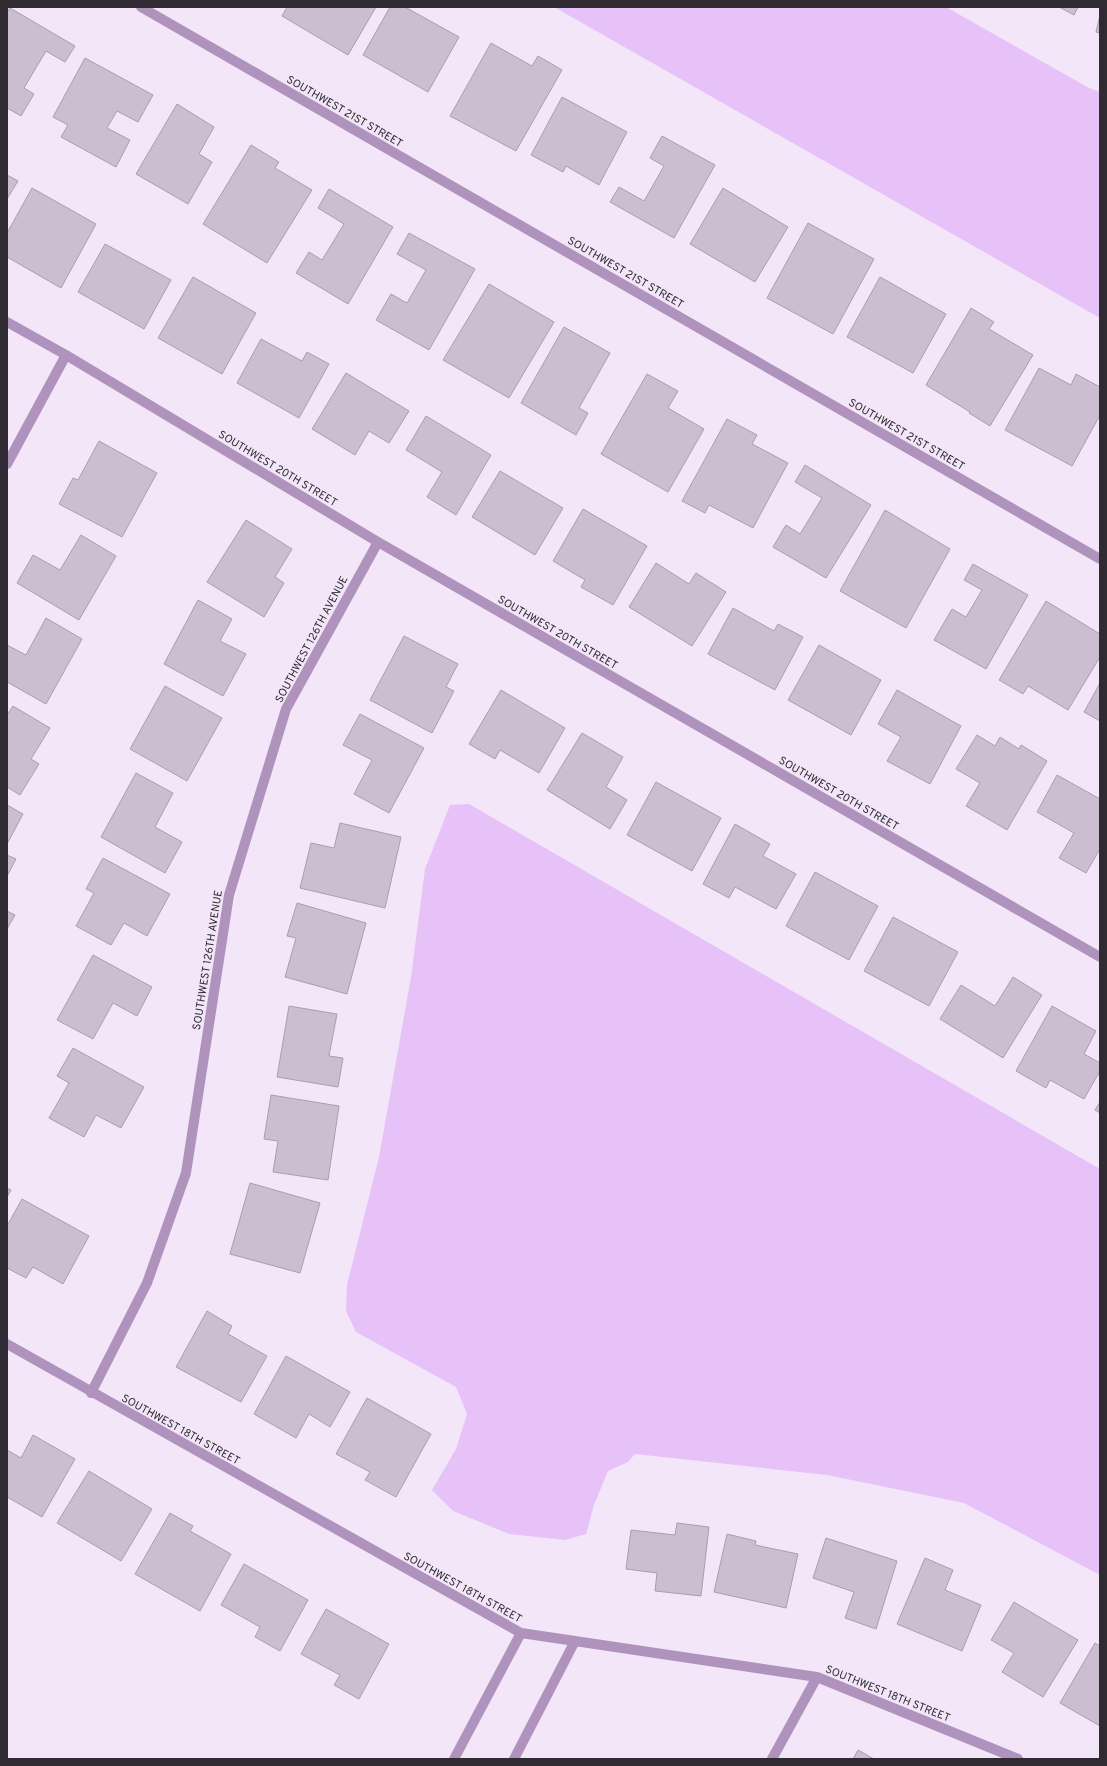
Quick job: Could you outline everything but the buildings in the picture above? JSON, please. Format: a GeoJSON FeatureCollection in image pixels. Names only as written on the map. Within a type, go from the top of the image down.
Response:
{"type":"FeatureCollection","features":[{"type":"Feature","properties":{"kind":"street","name":"SOUTHWEST 21ST STREET"},"geometry":{"type":"LineString","coordinates":[[141,7],[1100,559]]}},
{"type":"Feature","properties":{"kind":"street","name":"SOUTHWEST 20TH STREET"},"geometry":{"type":"LineString","coordinates":[[7,322],[66,355],[378,542],[1100,957]]}},
{"type":"Feature","properties":{"kind":"street"},"geometry":{"type":"LineString","coordinates":[[7,464],[66,355]]}},
{"type":"Feature","properties":{"kind":"street","name":"SOUTHWEST 126TH AVENUE"},"geometry":{"type":"LineString","coordinates":[[92,1393],[147,1283],[186,1173],[229,895],[286,709],[378,542]]}},
{"type":"Feature","properties":{"kind":"street","name":"SOUTHWEST 18TH STREET"},"geometry":{"type":"LineString","coordinates":[[7,1344],[520,1633],[817,1677],[1018,1759]]}},
{"type":"Feature","properties":{"kind":"street"},"geometry":{"type":"LineString","coordinates":[[454,1759],[520,1633]]}},
{"type":"Feature","properties":{"kind":"street"},"geometry":{"type":"LineString","coordinates":[[514,1759],[574,1641]]}},
{"type":"Feature","properties":{"kind":"street"},"geometry":{"type":"LineString","coordinates":[[772,1759],[817,1677]]}},
{"type":"Feature","properties":{"kind":"shaded area"},"geometry":{"type":"Polygon","coordinates":[[[554,7],[946,7],[1089,88],[1100,92],[1100,318],[554,7]]]}},
{"type":"Feature","properties":{"kind":"shaded area"},"geometry":{"type":"Polygon","coordinates":[[[469,804],[1100,1169],[1100,1575],[964,1503],[827,1475],[635,1454],[628,1462],[608,1471],[594,1505],[586,1534],[565,1540],[509,1534],[453,1511],[432,1490],[456,1449],[467,1414],[456,1387],[356,1332],[346,1311],[347,1285],[379,1157],[411,977],[425,869],[450,805],[469,804]]]}}]}
